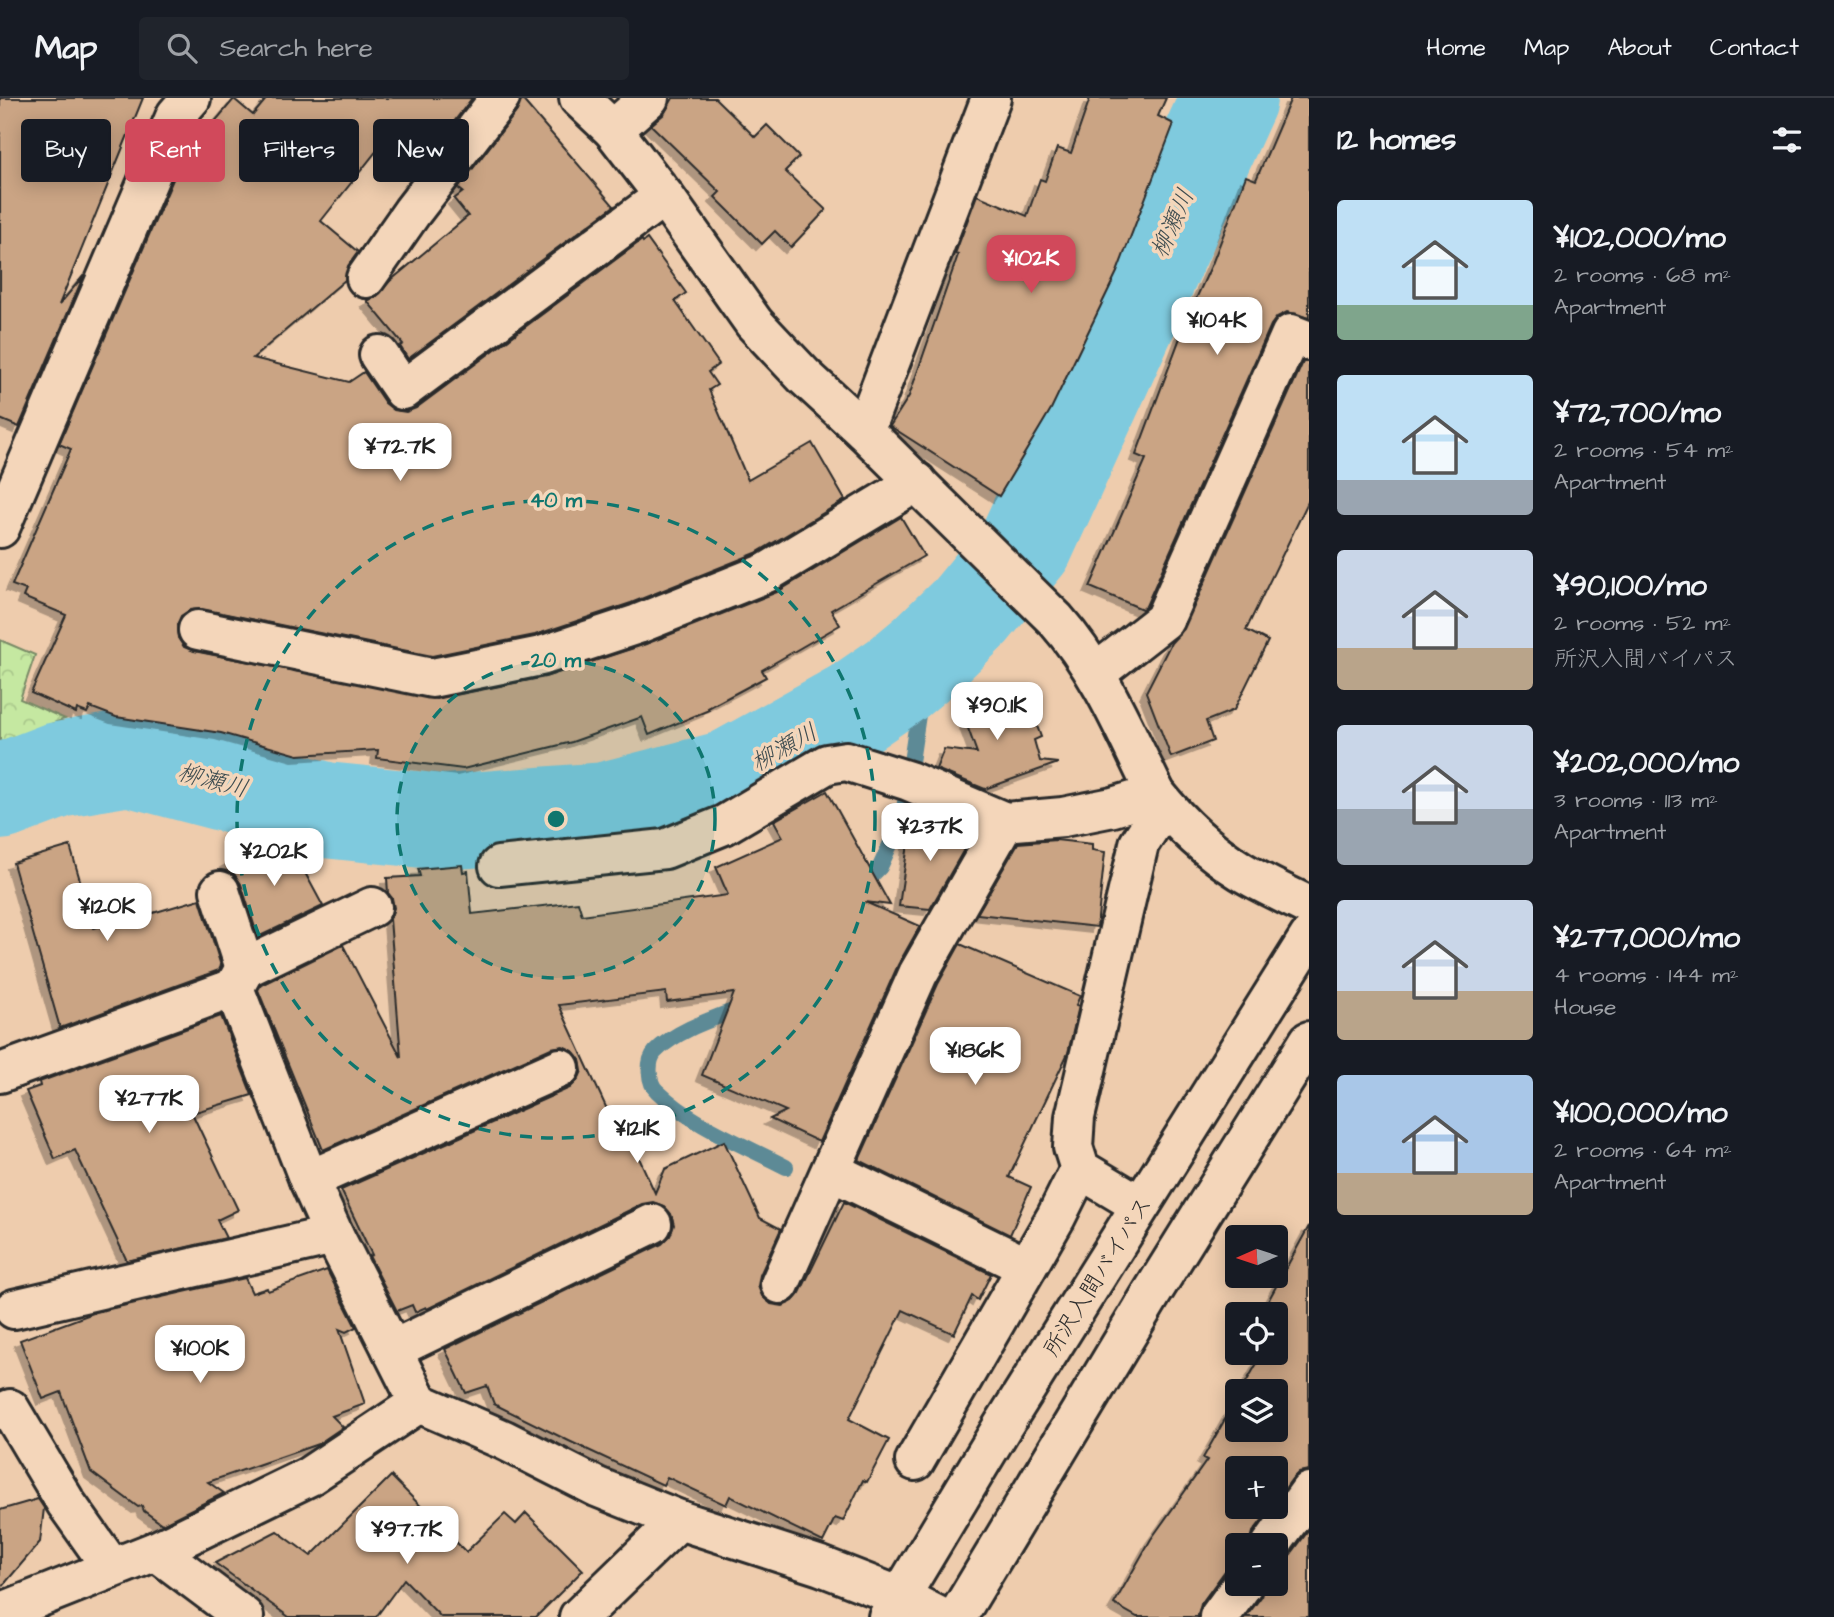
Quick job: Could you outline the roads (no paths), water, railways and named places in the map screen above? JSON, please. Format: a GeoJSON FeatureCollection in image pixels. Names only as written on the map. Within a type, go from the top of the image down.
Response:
{"type":"FeatureCollection","features":[{"type":"Feature","properties":{"kind":"street"},"geometry":{"type":"LineString","coordinates":[[0,528],[176,115],[191,98]]}},
{"type":"Feature","properties":{"kind":"street"},"geometry":{"type":"LineString","coordinates":[[366,278],[412,212],[500,98]]}},
{"type":"Feature","properties":{"kind":"street"},"geometry":{"type":"LineString","coordinates":[[579,98],[613,130],[664,196],[754,323],[804,376],[916,482],[1078,645],[1096,673],[1160,799],[1196,836],[1240,870],[1309,906]]}},
{"type":"Feature","properties":{"kind":"street"},"geometry":{"type":"LineString","coordinates":[[613,130],[649,98]]}},
{"type":"Feature","properties":{"kind":"street"},"geometry":{"type":"LineString","coordinates":[[864,431],[991,98]]}},
{"type":"Feature","properties":{"kind":"street"},"geometry":{"type":"LineString","coordinates":[[379,355],[403,390],[664,196]]}},
{"type":"Feature","properties":{"kind":"street"},"geometry":{"type":"LineString","coordinates":[[1096,673],[1164,620],[1291,334],[1309,341]]}},
{"type":"Feature","properties":{"kind":"street"},"geometry":{"type":"LineString","coordinates":[[198,630],[432,678],[527,659],[638,624],[766,573],[916,482]]}},
{"type":"Feature","properties":{"kind":"street"},"geometry":{"type":"LineString","coordinates":[[499,866],[665,849],[724,825],[827,764],[846,761],[909,781],[1005,822],[1063,817],[1160,799]]}},
{"type":"Feature","properties":{"kind":"street"},"geometry":{"type":"LineString","coordinates":[[1140,1205],[1080,1170],[1073,1147],[1075,1117],[1139,844],[1160,799]]}},
{"type":"Feature","properties":{"kind":"street"},"geometry":{"type":"LineString","coordinates":[[780,1284],[918,974],[1005,822]]}},
{"type":"Feature","properties":{"kind":"street"},"geometry":{"type":"LineString","coordinates":[[220,891],[239,978],[309,1180],[419,1403],[504,1440],[597,1487],[679,1520],[821,1566],[894,1607],[940,1617]]}},
{"type":"Feature","properties":{"kind":"street"},"geometry":{"type":"LineString","coordinates":[[0,1073],[239,978],[372,907]]}},
{"type":"Feature","properties":{"kind":"street","name":"所沢入間バイパス"},"geometry":{"type":"LineString","coordinates":[[894,1607],[1002,1427],[1309,937]]}},
{"type":"Feature","properties":{"kind":"street"},"geometry":{"type":"LineString","coordinates":[[957,1617],[1152,1293],[1309,1041]]}},
{"type":"Feature","properties":{"kind":"street"},"geometry":{"type":"LineString","coordinates":[[309,1180],[560,1068]]}},
{"type":"Feature","properties":{"kind":"street"},"geometry":{"type":"LineString","coordinates":[[915,1461],[1080,1170]]}},
{"type":"Feature","properties":{"kind":"street"},"geometry":{"type":"LineString","coordinates":[[831,1171],[1027,1267]]}},
{"type":"Feature","properties":{"kind":"street"},"geometry":{"type":"LineString","coordinates":[[392,1350],[652,1224]]}},
{"type":"Feature","properties":{"kind":"street"},"geometry":{"type":"LineString","coordinates":[[14,1309],[334,1235]]}},
{"type":"Feature","properties":{"kind":"street"},"geometry":{"type":"LineString","coordinates":[[0,1613],[156,1551],[308,1477],[419,1403]]}},
{"type":"Feature","properties":{"kind":"street"},"geometry":{"type":"LineString","coordinates":[[10,1409],[66,1503],[112,1568]]}},
{"type":"Feature","properties":{"kind":"street"},"geometry":{"type":"LineString","coordinates":[[1280,1533],[1309,1492]]}},
{"type":"Feature","properties":{"kind":"street"},"geometry":{"type":"LineString","coordinates":[[579,1617],[679,1520]]}},
{"type":"Feature","properties":{"kind":"street"},"geometry":{"type":"LineString","coordinates":[[156,1551],[244,1617]]}},
{"type":"Feature","properties":{"kind":"street"},"geometry":{"type":"LineString","coordinates":[[1219,1617],[1234,1596]]}},
{"type":"Feature","properties":{"kind":"waterway","name":"柳瀬川"},"geometry":{"type":"LineString","coordinates":[[0,792],[58,770],[129,758],[325,810],[444,822],[605,810],[729,778],[855,708],[927,654],[971,611],[1026,544],[1229,98]]}},
{"type":"Feature","properties":{"kind":"waterway"},"geometry":{"type":"LineString","coordinates":[[858,889],[880,867],[903,816],[927,654]]}},
{"type":"Feature","properties":{"kind":"waterway"},"geometry":{"type":"LineString","coordinates":[[746,1006],[698,1025],[664,1044],[652,1056],[650,1078],[657,1091],[686,1114],[719,1134],[786,1167]]}}]}
